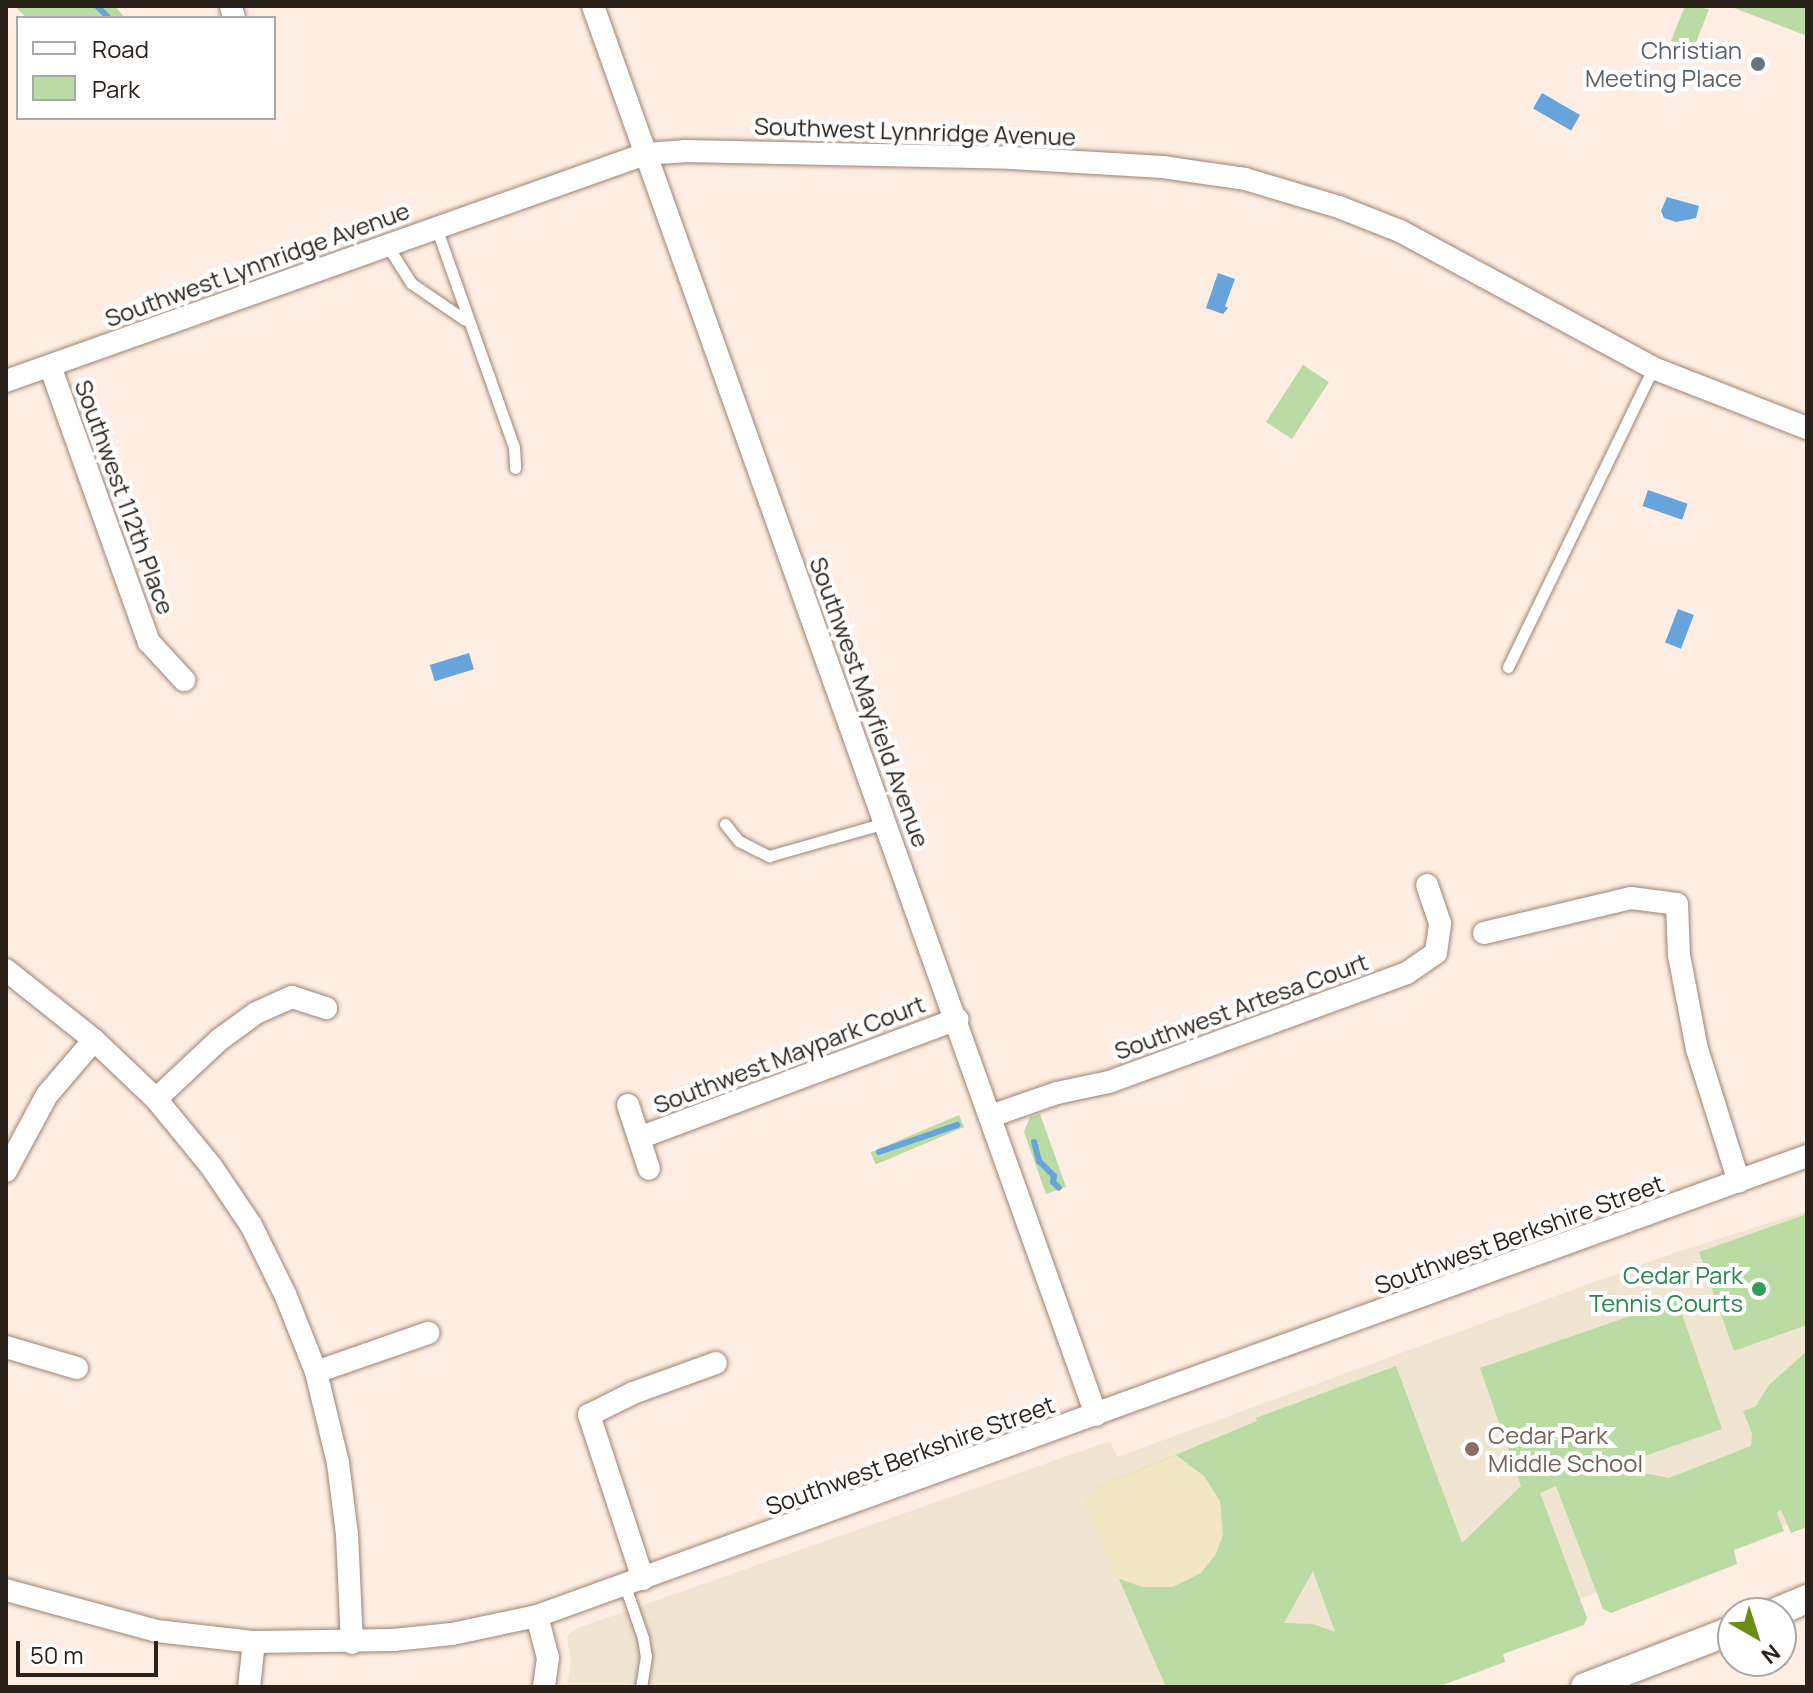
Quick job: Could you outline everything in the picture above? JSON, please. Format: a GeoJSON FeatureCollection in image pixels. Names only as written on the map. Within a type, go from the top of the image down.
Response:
{"type":"FeatureCollection","features":[{"type":"Feature","properties":{"kind":"street","name":"Southwest Mayfield Avenue"},"geometry":{"type":"LineString","coordinates":[[593,6],[1096,1415]]}},
{"type":"Feature","properties":{"kind":"street","name":"Southwest Lynnridge Avenue"},"geometry":{"type":"LineString","coordinates":[[6,381],[645,154],[684,151],[1027,158],[1163,167],[1245,179],[1339,207],[1400,231],[1653,368],[1807,428]]}},
{"type":"Feature","properties":{"kind":"street","name":"Southwest 112th Place"},"geometry":{"type":"LineString","coordinates":[[50,366],[149,642],[184,680]]}},
{"type":"Feature","properties":{"kind":"street","name":"Southwest Artesa Court"},"geometry":{"type":"LineString","coordinates":[[991,1116],[1057,1093],[1109,1082],[1407,973],[1436,953],[1440,923],[1427,885]]}},
{"type":"Feature","properties":{"kind":"street"},"geometry":{"type":"LineString","coordinates":[[1484,933],[1631,898],[1677,904],[1679,955],[1697,1049],[1739,1182]]}},
{"type":"Feature","properties":{"kind":"street"},"geometry":{"type":"LineString","coordinates":[[6,970],[94,1040],[156,1099],[211,1166],[251,1225],[285,1294],[316,1372],[338,1463],[347,1534],[352,1643]]}},
{"type":"Feature","properties":{"kind":"street"},"geometry":{"type":"LineString","coordinates":[[156,1099],[219,1040],[256,1013],[292,997],[326,1008]]}},
{"type":"Feature","properties":{"kind":"street","name":"Southwest Maypark Court"},"geometry":{"type":"LineString","coordinates":[[639,1138],[957,1019]]}},
{"type":"Feature","properties":{"kind":"street"},"geometry":{"type":"LineString","coordinates":[[6,1171],[47,1095],[94,1040]]}},
{"type":"Feature","properties":{"kind":"street","name":"Southwest Maypark Court"},"geometry":{"type":"LineString","coordinates":[[628,1105],[649,1169]]}},
{"type":"Feature","properties":{"kind":"street","name":"Southwest Berkshire Street"},"geometry":{"type":"LineString","coordinates":[[6,1590],[157,1631],[254,1642],[352,1643],[452,1634],[537,1616],[1807,1156]]}},
{"type":"Feature","properties":{"kind":"street"},"geometry":{"type":"LineString","coordinates":[[316,1372],[428,1333]]}},
{"type":"Feature","properties":{"kind":"street"},"geometry":{"type":"LineString","coordinates":[[6,1347],[77,1368]]}},
{"type":"Feature","properties":{"kind":"street"},"geometry":{"type":"LineString","coordinates":[[634,1583],[589,1415],[633,1393],[716,1363]]}},
{"type":"Feature","properties":{"kind":"street"},"geometry":{"type":"LineString","coordinates":[[537,1616],[548,1658],[544,1687]]}},
{"type":"Feature","properties":{"kind":"street"},"geometry":{"type":"LineString","coordinates":[[1585,1687],[1717,1636]]}},
{"type":"Feature","properties":{"kind":"street"},"geometry":{"type":"LineString","coordinates":[[249,1687],[254,1642]]}},
{"type":"Feature","properties":{"kind":"lane"},"geometry":{"type":"LineString","coordinates":[[436,227],[466,321],[514,447],[515,468]]}},
{"type":"Feature","properties":{"kind":"lane"},"geometry":{"type":"LineString","coordinates":[[386,245],[411,283],[466,321]]}},
{"type":"Feature","properties":{"kind":"lane"},"geometry":{"type":"LineString","coordinates":[[1508,667],[1653,368]]}},
{"type":"Feature","properties":{"kind":"lane"},"geometry":{"type":"LineString","coordinates":[[725,824],[739,841],[769,856],[886,823]]}},
{"type":"Feature","properties":{"kind":"lane"},"geometry":{"type":"LineString","coordinates":[[634,1583],[646,1656],[641,1687]]}},
{"type":"Feature","properties":{"kind":"shaded area","name":"Cedar Park Middle School"},"geometry":{"type":"Polygon","coordinates":[[[1807,1211],[1807,1518],[1475,1636],[1368,1687],[567,1687],[571,1661],[567,1637],[575,1629],[1110,1441],[1117,1457],[1671,1254],[1807,1211]]]}},
{"type":"Feature","properties":{"kind":"green space"},"geometry":{"type":"Polygon","coordinates":[[[14,6],[115,6],[123,16],[25,16],[14,6]]]}},
{"type":"Feature","properties":{"kind":"green space"},"geometry":{"type":"Polygon","coordinates":[[[1685,6],[1709,9],[1693,50],[1671,41],[1685,6]]]}},
{"type":"Feature","properties":{"kind":"green space"},"geometry":{"type":"Polygon","coordinates":[[[1729,6],[1807,6],[1807,36],[1729,6]]]}},
{"type":"Feature","properties":{"kind":"green space"},"geometry":{"type":"Polygon","coordinates":[[[1303,365],[1329,382],[1292,439],[1266,422],[1303,365]]]}},
{"type":"Feature","properties":{"kind":"green space"},"geometry":{"type":"Polygon","coordinates":[[[1040,1114],[1066,1187],[1046,1194],[1024,1132],[1030,1117],[1040,1114]]]}},
{"type":"Feature","properties":{"kind":"green space"},"geometry":{"type":"Polygon","coordinates":[[[959,1115],[964,1127],[876,1164],[871,1153],[959,1115]]]}},
{"type":"Feature","properties":{"kind":"green space","name":"Cedar Park Tennis Courts"},"geometry":{"type":"Polygon","coordinates":[[[1807,1214],[1807,1325],[1734,1351],[1699,1252],[1807,1214]]]}},
{"type":"Feature","properties":{"kind":"green space"},"geometry":{"type":"Polygon","coordinates":[[[1677,1300],[1722,1429],[1613,1467],[1669,1478],[1751,1446],[1752,1433],[1743,1411],[1756,1406],[1769,1385],[1807,1351],[1807,1527],[1791,1533],[1781,1510],[1777,1513],[1784,1531],[1734,1550],[1737,1564],[1611,1613],[1603,1609],[1556,1486],[1540,1493],[1587,1618],[1584,1625],[1503,1654],[1505,1662],[1437,1687],[1166,1687],[1086,1503],[1091,1490],[1257,1421],[1256,1418],[1396,1366],[1462,1543],[1521,1486],[1480,1368],[1677,1300]],[[1313,1571],[1284,1623],[1313,1624],[1335,1632],[1313,1571]]]}},
{"type":"Feature","properties":{"kind":"sand"},"geometry":{"type":"Polygon","coordinates":[[[1176,1455],[1204,1476],[1220,1501],[1223,1535],[1216,1554],[1201,1573],[1173,1587],[1142,1587],[1117,1578],[1086,1503],[1091,1490],[1176,1455]]]}},
{"type":"Feature","properties":{"kind":"water"},"geometry":{"type":"Polygon","coordinates":[[[1542,93],[1580,115],[1571,131],[1533,109],[1542,93]]]}},
{"type":"Feature","properties":{"kind":"water"},"geometry":{"type":"Polygon","coordinates":[[[1667,197],[1699,206],[1696,218],[1676,222],[1664,218],[1661,211],[1667,197]]]}},
{"type":"Feature","properties":{"kind":"water"},"geometry":{"type":"Polygon","coordinates":[[[1218,273],[1235,279],[1225,306],[1228,308],[1223,314],[1206,308],[1218,273]]]}},
{"type":"Feature","properties":{"kind":"water"},"geometry":{"type":"Polygon","coordinates":[[[1648,490],[1688,504],[1682,520],[1642,506],[1648,490]]]}},
{"type":"Feature","properties":{"kind":"water"},"geometry":{"type":"Polygon","coordinates":[[[1678,609],[1694,615],[1681,649],[1665,643],[1678,609]]]}},
{"type":"Feature","properties":{"kind":"water"},"geometry":{"type":"Polygon","coordinates":[[[469,653],[474,669],[435,681],[430,665],[469,653]]]}},
{"type":"Feature","properties":{"kind":"waterway"},"geometry":{"type":"LineString","coordinates":[[97,6],[107,16]]}},
{"type":"Feature","properties":{"kind":"waterway"},"geometry":{"type":"LineString","coordinates":[[879,1152],[957,1125]]}},
{"type":"Feature","properties":{"kind":"waterway"},"geometry":{"type":"LineString","coordinates":[[1034,1142],[1039,1161],[1054,1176],[1053,1182],[1059,1188]]}},
{"type":"Feature","properties":{"kind":"place","name":"Christian Meeting Place"},"geometry":{"type":"Point","coordinates":[1758,64]}},
{"type":"Feature","properties":{"kind":"place","name":"Cedar Park Tennis Courts"},"geometry":{"type":"Point","coordinates":[1759,1289]}},
{"type":"Feature","properties":{"kind":"place","name":"Cedar Park Middle School"},"geometry":{"type":"Point","coordinates":[1472,1449]}}]}
